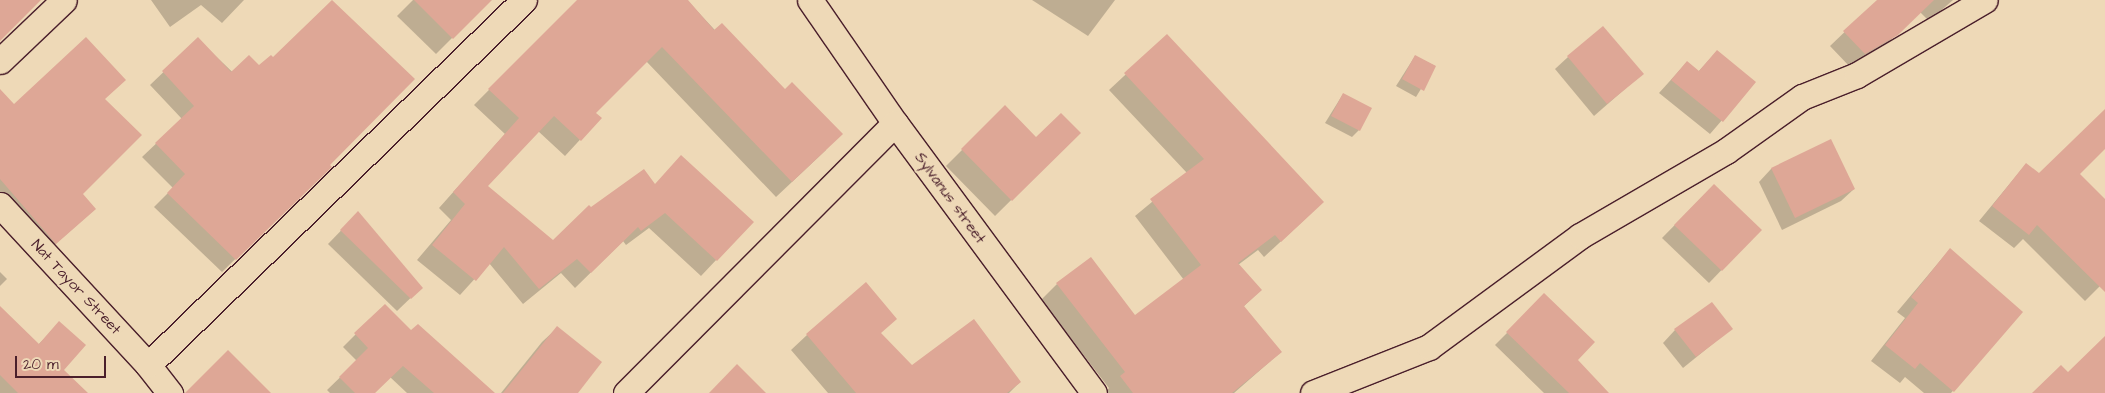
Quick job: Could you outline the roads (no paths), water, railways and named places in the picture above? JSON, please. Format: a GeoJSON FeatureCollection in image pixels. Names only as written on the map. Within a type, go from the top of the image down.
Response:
{"type":"FeatureCollection","features":[{"type":"Feature","properties":{"kind":"street"},"geometry":{"type":"LineString","coordinates":[[0,61],[64,0]]}},
{"type":"Feature","properties":{"kind":"street"},"geometry":{"type":"LineString","coordinates":[[148,365],[524,0]]}},
{"type":"Feature","properties":{"kind":"street","name":"Sylvanus street"},"geometry":{"type":"LineString","coordinates":[[810,0],[895,123],[1094,393]]}},
{"type":"Feature","properties":{"kind":"street"},"geometry":{"type":"LineString","coordinates":[[1313,393],[1429,347],[1580,236],[1726,152],[1802,97],[1857,75],[1985,0]]}},
{"type":"Feature","properties":{"kind":"street"},"geometry":{"type":"LineString","coordinates":[[626,393],[895,123]]}},
{"type":"Feature","properties":{"kind":"street","name":"Nat Tayor Street"},"geometry":{"type":"LineString","coordinates":[[0,205],[148,365],[170,393]]}}]}
